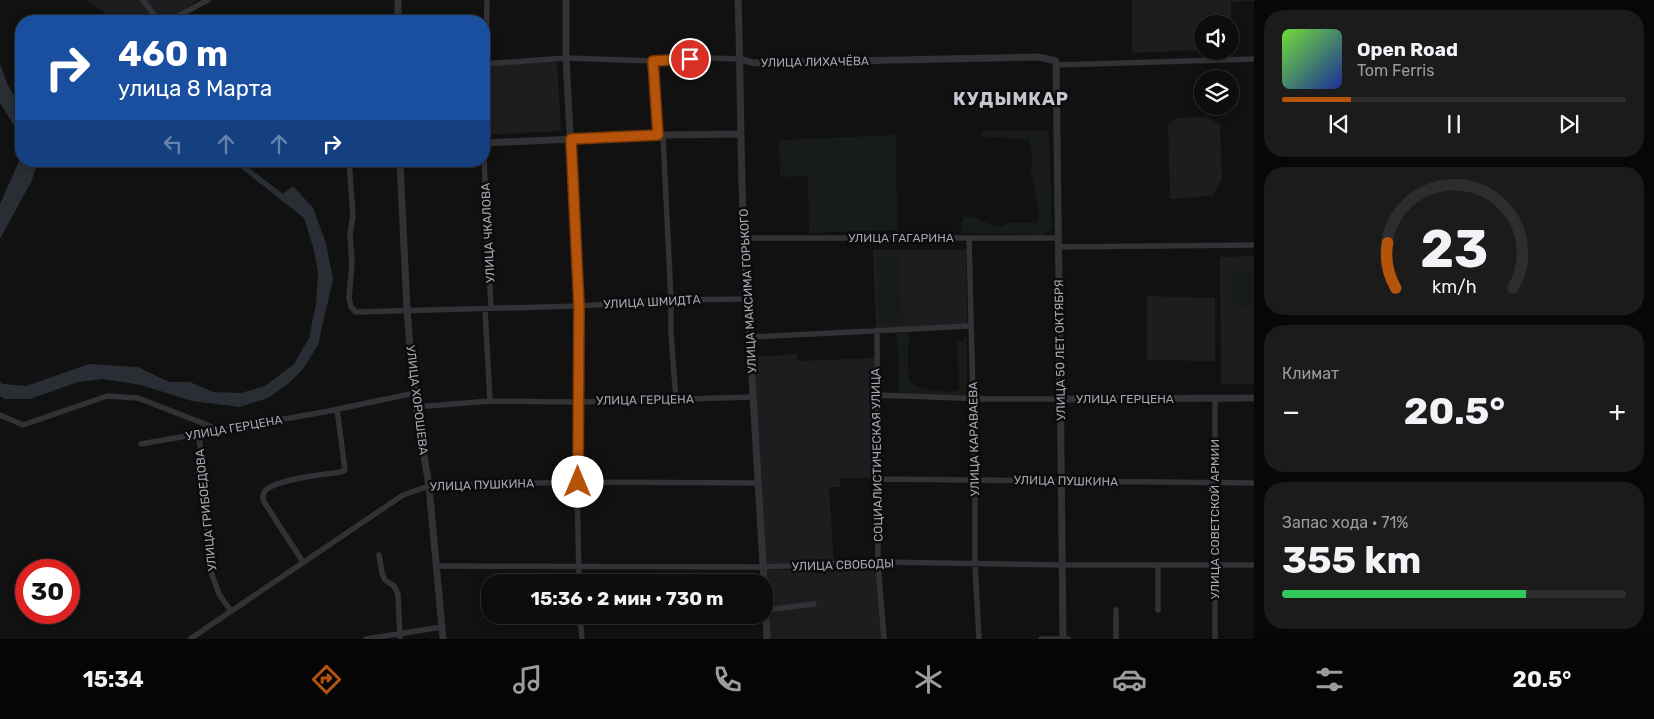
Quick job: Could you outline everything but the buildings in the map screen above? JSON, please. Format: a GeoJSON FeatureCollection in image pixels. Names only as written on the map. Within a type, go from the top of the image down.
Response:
{"type":"FeatureCollection","features":[{"type":"Feature","properties":{"kind":"street"},"geometry":{"type":"LineString","coordinates":[[142,0],[153,15]]}},
{"type":"Feature","properties":{"kind":"street"},"geometry":{"type":"LineString","coordinates":[[179,15],[208,0]]}},
{"type":"Feature","properties":{"kind":"street"},"geometry":{"type":"LineString","coordinates":[[398,0],[398,15]]}},
{"type":"Feature","properties":{"kind":"street"},"geometry":{"type":"LineString","coordinates":[[487,0],[487,15]]}},
{"type":"Feature","properties":{"kind":"street"},"geometry":{"type":"LineString","coordinates":[[566,0],[566,58],[579,306],[579,574]]}},
{"type":"Feature","properties":{"kind":"street","name":"УЛИЦА МАКСИМА ГОРЬКОГО"},"geometry":{"type":"LineString","coordinates":[[738,0],[744,238],[763,574]]}},
{"type":"Feature","properties":{"kind":"street","name":"УЛИЦА ЛИХАЧЁВА"},"geometry":{"type":"LineString","coordinates":[[490,64],[566,58],[653,61],[709,58],[740,59],[754,62],[800,62],[1038,57],[1056,63],[1254,59]]}},
{"type":"Feature","properties":{"kind":"street"},"geometry":{"type":"LineString","coordinates":[[653,61],[661,135],[676,400]]}},
{"type":"Feature","properties":{"kind":"street","name":"УЛИЦА 50 ЛЕТ ОКТЯБРЯ"},"geometry":{"type":"LineString","coordinates":[[1056,63],[1057,238],[1063,481],[1063,639]]}},
{"type":"Feature","properties":{"kind":"street"},"geometry":{"type":"LineString","coordinates":[[490,143],[661,135],[740,134]]}},
{"type":"Feature","properties":{"kind":"street","name":"УЛИЦА ШМИДТА"},"geometry":{"type":"LineString","coordinates":[[349,167],[353,215],[350,235],[352,264],[349,298],[351,306],[356,312],[579,306],[671,300],[748,299]]}},
{"type":"Feature","properties":{"kind":"street","name":"УЛИЦА ХОРОШЕВА"},"geometry":{"type":"LineString","coordinates":[[400,167],[407,310],[416,406],[429,486],[443,639]]}},
{"type":"Feature","properties":{"kind":"street","name":"УЛИЦА ЧКАЛОВА"},"geometry":{"type":"LineString","coordinates":[[484,167],[490,401]]}},
{"type":"Feature","properties":{"kind":"street","name":"УЛИЦА ГАГАРИНА"},"geometry":{"type":"LineString","coordinates":[[744,238],[1057,238]]}},
{"type":"Feature","properties":{"kind":"street","name":"УЛИЦА КАРАВАЕВА"},"geometry":{"type":"LineString","coordinates":[[969,238],[975,480],[975,564],[980,639]]}},
{"type":"Feature","properties":{"kind":"street"},"geometry":{"type":"LineString","coordinates":[[1058,247],[1254,245]]}},
{"type":"Feature","properties":{"kind":"street"},"geometry":{"type":"LineString","coordinates":[[750,337],[971,326]]}},
{"type":"Feature","properties":{"kind":"street","name":"СОЦИАЛИСТИЧЕСКАЯ УЛИЦА"},"geometry":{"type":"LineString","coordinates":[[876,330],[878,562],[884,639]]}},
{"type":"Feature","properties":{"kind":"street","name":"УЛИЦА ГЕРЦЕНА"},"geometry":{"type":"LineString","coordinates":[[140,444],[337,409],[415,393]]}},
{"type":"Feature","properties":{"kind":"street","name":"УЛИЦА ГЕРЦЕНА"},"geometry":{"type":"LineString","coordinates":[[876,395],[1060,399],[1254,398]]}},
{"type":"Feature","properties":{"kind":"street"},"geometry":{"type":"LineString","coordinates":[[0,415],[23,425],[107,396],[138,398],[210,426],[215,431]]}},
{"type":"Feature","properties":{"kind":"street","name":"УЛИЦА ГЕРЦЕНА"},"geometry":{"type":"LineString","coordinates":[[416,406],[490,401],[579,402],[754,397]]}},
{"type":"Feature","properties":{"kind":"street","name":"УЛИЦА СОВЕТСКОЙ АРМИИ"},"geometry":{"type":"LineString","coordinates":[[1215,398],[1215,639]]}},
{"type":"Feature","properties":{"kind":"street"},"geometry":{"type":"LineString","coordinates":[[303,562],[264,502],[263,494],[276,484],[327,473],[341,473],[345,470],[337,409]]}},
{"type":"Feature","properties":{"kind":"street","name":"УЛИЦА ГРИБОЕДОВА"},"geometry":{"type":"LineString","coordinates":[[199,434],[211,572],[219,594],[231,611]]}},
{"type":"Feature","properties":{"kind":"street","name":"УЛИЦА ПУШКИНА"},"geometry":{"type":"LineString","coordinates":[[877,479],[1254,483]]}},
{"type":"Feature","properties":{"kind":"street","name":"УЛИЦА ПУШКИНА"},"geometry":{"type":"LineString","coordinates":[[190,639],[403,495],[429,486],[578,482],[759,483]]}},
{"type":"Feature","properties":{"kind":"street"},"geometry":{"type":"LineString","coordinates":[[379,555],[385,580],[394,586],[398,594],[400,636]]}},
{"type":"Feature","properties":{"kind":"street","name":"УЛИЦА СВОБОДЫ"},"geometry":{"type":"LineString","coordinates":[[437,566],[763,567],[878,562],[1063,565],[1254,565]]}},
{"type":"Feature","properties":{"kind":"street"},"geometry":{"type":"LineString","coordinates":[[1158,565],[1158,610]]}},
{"type":"Feature","properties":{"kind":"street"},"geometry":{"type":"LineString","coordinates":[[773,609],[814,604]]}},
{"type":"Feature","properties":{"kind":"street"},"geometry":{"type":"LineString","coordinates":[[1116,610],[1116,639]]}},
{"type":"Feature","properties":{"kind":"street"},"geometry":{"type":"LineString","coordinates":[[581,624],[582,639]]}},
{"type":"Feature","properties":{"kind":"street"},"geometry":{"type":"LineString","coordinates":[[767,624],[768,639]]}},
{"type":"Feature","properties":{"kind":"street"},"geometry":{"type":"LineString","coordinates":[[366,639],[400,636],[442,627]]}},
{"type":"Feature","properties":{"kind":"street"},"geometry":{"type":"LineString","coordinates":[[1041,639],[1068,639]]}},
{"type":"Feature","properties":{"kind":"shaded area"},"geometry":{"type":"Polygon","coordinates":[[[85,0],[199,0],[173,15],[109,15],[85,0]]]}},
{"type":"Feature","properties":{"kind":"shaded area"},"geometry":{"type":"Polygon","coordinates":[[[1132,0],[1254,0],[1231,2],[1231,15],[1194,15],[1194,50],[1132,53],[1132,0]]]}},
{"type":"Feature","properties":{"kind":"shaded area"},"geometry":{"type":"Polygon","coordinates":[[[557,62],[561,131],[490,135],[490,65],[557,62]]]}},
{"type":"Feature","properties":{"kind":"shaded area"},"geometry":{"type":"Polygon","coordinates":[[[0,64],[15,98],[15,127],[0,103],[0,64]]]}},
{"type":"Feature","properties":{"kind":"shaded area"},"geometry":{"type":"Polygon","coordinates":[[[1208,117],[1220,125],[1222,179],[1212,196],[1170,199],[1168,125],[1176,118],[1208,117]]]}},
{"type":"Feature","properties":{"kind":"shaded area"},"geometry":{"type":"Polygon","coordinates":[[[982,131],[1047,131],[1049,133],[1052,229],[1043,235],[962,233],[961,224],[964,218],[971,216],[994,226],[1003,226],[1008,223],[1037,223],[1039,216],[1031,171],[1032,152],[1029,139],[987,137],[981,135],[982,131]]]}},
{"type":"Feature","properties":{"kind":"shaded area"},"geometry":{"type":"Polygon","coordinates":[[[896,135],[897,230],[809,233],[808,176],[780,177],[779,140],[896,135]]]}},
{"type":"Feature","properties":{"kind":"shaded area"},"geometry":{"type":"Polygon","coordinates":[[[16,167],[36,167],[32,180],[0,239],[0,204],[16,167]]]}},
{"type":"Feature","properties":{"kind":"shaded area"},"geometry":{"type":"Polygon","coordinates":[[[240,167],[248,167],[283,194],[293,186],[313,208],[326,243],[333,279],[318,345],[303,369],[289,383],[268,398],[240,407],[192,401],[141,385],[103,379],[78,382],[30,399],[5,399],[0,396],[0,382],[3,384],[26,386],[89,364],[138,367],[169,382],[190,382],[213,392],[241,393],[265,386],[294,364],[309,338],[316,304],[318,273],[314,250],[304,218],[240,167]]]}},
{"type":"Feature","properties":{"kind":"shaded area"},"geometry":{"type":"Polygon","coordinates":[[[873,250],[966,250],[967,325],[876,329],[873,250]]]}},
{"type":"Feature","properties":{"kind":"shaded area"},"geometry":{"type":"Polygon","coordinates":[[[894,256],[899,258],[903,324],[893,325],[885,323],[879,318],[877,266],[879,257],[894,256]]]}},
{"type":"Feature","properties":{"kind":"shaded area"},"geometry":{"type":"Polygon","coordinates":[[[1254,256],[1254,384],[1221,384],[1220,257],[1254,256]]]}},
{"type":"Feature","properties":{"kind":"shaded area"},"geometry":{"type":"Polygon","coordinates":[[[1253,271],[1254,305],[1251,307],[1235,307],[1233,303],[1233,275],[1237,272],[1253,271]]]}},
{"type":"Feature","properties":{"kind":"shaded area"},"geometry":{"type":"Polygon","coordinates":[[[1147,296],[1215,298],[1215,361],[1147,360],[1147,296]]]}},
{"type":"Feature","properties":{"kind":"shaded area"},"geometry":{"type":"Polygon","coordinates":[[[905,332],[909,337],[908,366],[910,381],[918,387],[941,391],[959,390],[957,341],[963,341],[967,337],[967,397],[903,395],[899,393],[897,334],[905,332]]]}},
{"type":"Feature","properties":{"kind":"shaded area"},"geometry":{"type":"Polygon","coordinates":[[[797,354],[797,361],[876,358],[877,478],[840,478],[840,487],[829,487],[834,565],[766,566],[754,357],[797,354]]]}},
{"type":"Feature","properties":{"kind":"shaded area"},"geometry":{"type":"Polygon","coordinates":[[[766,570],[880,570],[882,639],[769,639],[768,624],[773,624],[773,574],[766,574],[766,570]]]}},
{"type":"Feature","properties":{"kind":"district","name":"КУДЫМКАР"},"geometry":{"type":"Point","coordinates":[1011,99]}},
{"type":"Feature","properties":{"kind":"route"},"geometry":{"type":"LineString","coordinates":[[578,482],[579,306],[571,139],[658,135],[653,61],[690,59]]}}]}
